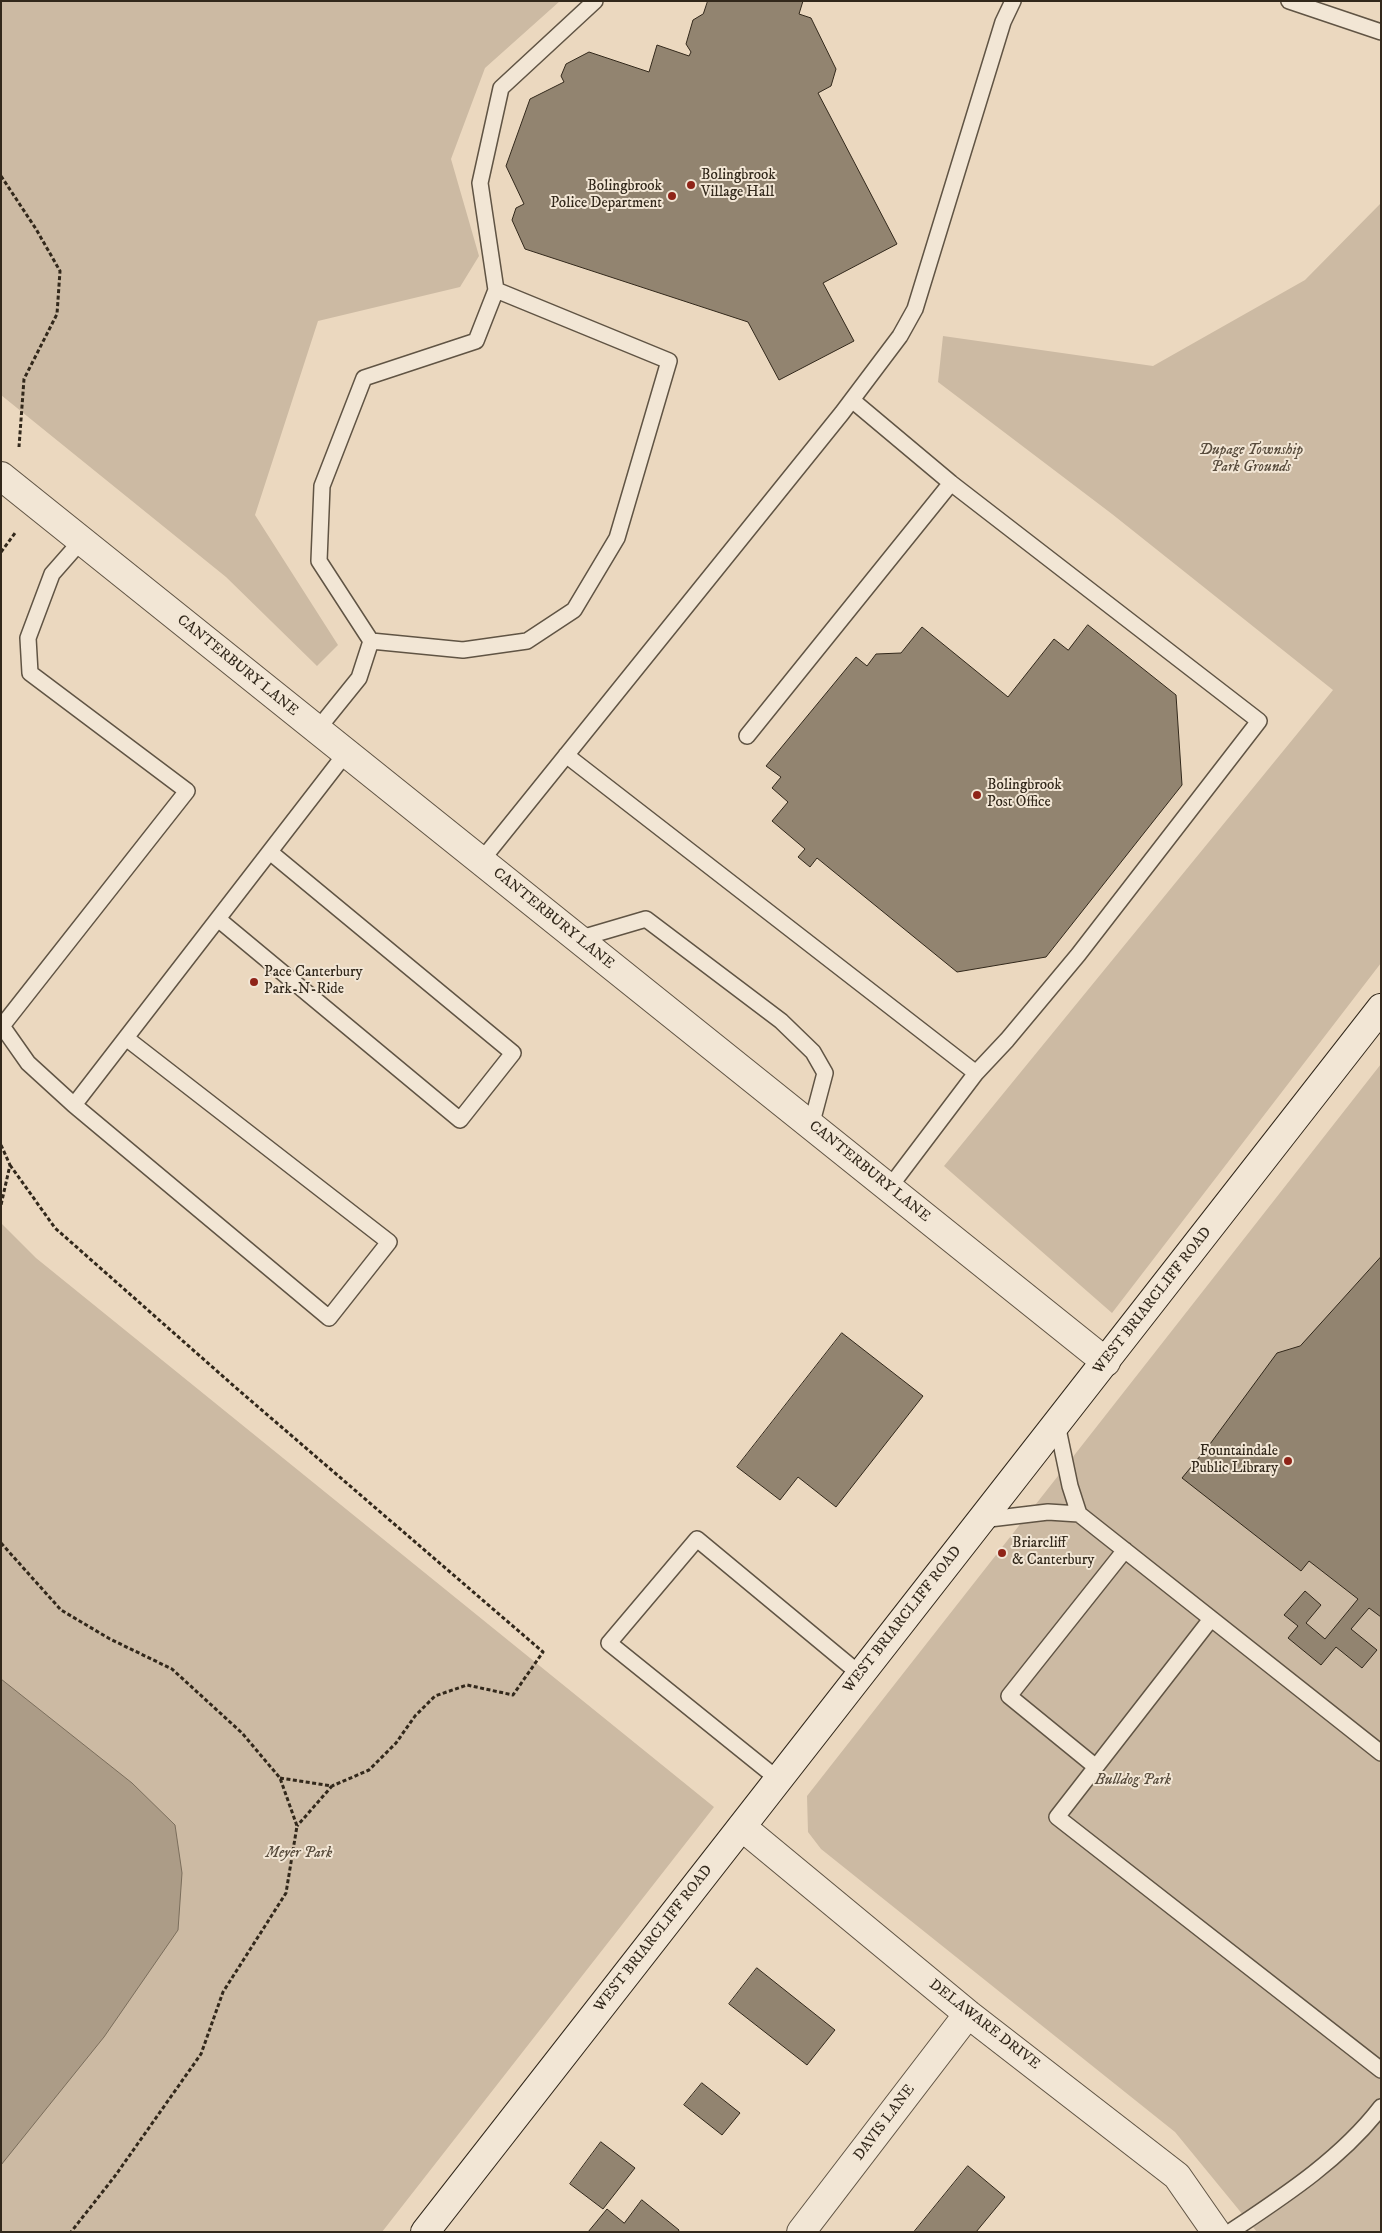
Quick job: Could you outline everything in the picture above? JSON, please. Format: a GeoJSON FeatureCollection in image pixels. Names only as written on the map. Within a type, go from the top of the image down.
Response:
{"type":"FeatureCollection","features":[{"type":"Feature","properties":{"kind":"street","name":"CANTERBURY LANE"},"geometry":{"type":"LineString","coordinates":[[1,476],[1106,1362]]}},
{"type":"Feature","properties":{"kind":"street","name":"WEST BRIARCLIFF ROAD"},"geometry":{"type":"LineString","coordinates":[[425,2232],[1381,1008]]}},
{"type":"Feature","properties":{"kind":"street","name":"DELAWARE DRIVE"},"geometry":{"type":"LineString","coordinates":[[742,1827],[968,2014],[1177,2176],[1216,2232]]}},
{"type":"Feature","properties":{"kind":"street","name":"DAVIS LANE"},"geometry":{"type":"LineString","coordinates":[[802,2232],[968,2014]]}},
{"type":"Feature","properties":{"kind":"lane"},"geometry":{"type":"LineString","coordinates":[[371,641],[319,561],[322,486],[364,378],[476,341],[496,290],[480,183],[501,88],[595,1]]}},
{"type":"Feature","properties":{"kind":"lane"},"geometry":{"type":"LineString","coordinates":[[481,861],[852,400],[900,336],[915,309],[1003,22],[1013,1]]}},
{"type":"Feature","properties":{"kind":"lane"},"geometry":{"type":"LineString","coordinates":[[1289,1],[1381,32]]}},
{"type":"Feature","properties":{"kind":"lane"},"geometry":{"type":"LineString","coordinates":[[371,641],[469,649],[527,642],[574,610],[617,538],[669,361],[496,290]]}},
{"type":"Feature","properties":{"kind":"lane"},"geometry":{"type":"LineString","coordinates":[[852,400],[951,482],[1259,721],[1078,955],[1007,1040],[976,1073],[889,1188]]}},
{"type":"Feature","properties":{"kind":"lane"},"geometry":{"type":"LineString","coordinates":[[747,736],[951,482]]}},
{"type":"Feature","properties":{"kind":"lane"},"geometry":{"type":"LineString","coordinates":[[81,541],[52,574],[28,638],[30,673],[187,791],[2,1026],[28,1063],[74,1105],[329,1318],[389,1242],[126,1038]]}},
{"type":"Feature","properties":{"kind":"lane"},"geometry":{"type":"LineString","coordinates":[[317,730],[359,678],[371,641]]}},
{"type":"Feature","properties":{"kind":"lane"},"geometry":{"type":"LineString","coordinates":[[74,1105],[346,754]]}},
{"type":"Feature","properties":{"kind":"lane"},"geometry":{"type":"LineString","coordinates":[[566,755],[976,1073]]}},
{"type":"Feature","properties":{"kind":"lane"},"geometry":{"type":"LineString","coordinates":[[218,919],[460,1120],[513,1053],[270,852]]}},
{"type":"Feature","properties":{"kind":"lane"},"geometry":{"type":"LineString","coordinates":[[578,939],[646,919],[781,1022],[813,1052],[825,1073],[811,1126]]}},
{"type":"Feature","properties":{"kind":"lane"},"geometry":{"type":"LineString","coordinates":[[1057,1424],[1070,1486],[1079,1514],[1381,1753]]}},
{"type":"Feature","properties":{"kind":"lane"},"geometry":{"type":"LineString","coordinates":[[981,1520],[1048,1512],[1079,1514]]}},
{"type":"Feature","properties":{"kind":"lane"},"geometry":{"type":"LineString","coordinates":[[779,1780],[609,1643],[697,1539],[860,1675]]}},
{"type":"Feature","properties":{"kind":"lane"},"geometry":{"type":"LineString","coordinates":[[1096,1767],[1009,1696],[1124,1550]]}},
{"type":"Feature","properties":{"kind":"lane"},"geometry":{"type":"LineString","coordinates":[[1212,1619],[1057,1817],[1381,2070]]}},
{"type":"Feature","properties":{"kind":"lane"},"geometry":{"type":"LineString","coordinates":[[1230,2232],[1304,2183],[1369,2123],[1381,2107]]}},
{"type":"Feature","properties":{"kind":"path"},"geometry":{"type":"LineString","coordinates":[[1,176],[36,229],[60,271],[57,314],[24,379],[19,448]]}},
{"type":"Feature","properties":{"kind":"path"},"geometry":{"type":"LineString","coordinates":[[1,552],[16,533]]}},
{"type":"Feature","properties":{"kind":"path"},"geometry":{"type":"LineString","coordinates":[[1,1145],[10,1165],[56,1228],[235,1387],[544,1652],[513,1695],[467,1685],[436,1696],[415,1716],[396,1743],[370,1770],[332,1786],[297,1826]]}},
{"type":"Feature","properties":{"kind":"path"},"geometry":{"type":"LineString","coordinates":[[1,1206],[10,1165]]}},
{"type":"Feature","properties":{"kind":"path"},"geometry":{"type":"LineString","coordinates":[[1,1543],[61,1610],[110,1639],[172,1669],[242,1733],[280,1778],[297,1826],[286,1893],[223,1992],[200,2054],[115,2176],[71,2232]]}},
{"type":"Feature","properties":{"kind":"path"},"geometry":{"type":"LineString","coordinates":[[280,1778],[332,1786]]}},
{"type":"Feature","properties":{"kind":"green space"},"geometry":{"type":"Polygon","coordinates":[[[1,1],[560,1],[485,68],[451,159],[479,256],[460,287],[318,321],[255,515],[338,645],[317,666],[226,577],[1,395],[1,1]]]}},
{"type":"Feature","properties":{"kind":"green space","name":"Dupage Township Park Grounds"},"geometry":{"type":"Polygon","coordinates":[[[1381,203],[1381,963],[1112,1313],[944,1166],[1333,690],[1112,514],[938,382],[943,336],[1153,366],[1305,280],[1381,203]]]}},
{"type":"Feature","properties":{"kind":"green space","name":"Bulldog Park"},"geometry":{"type":"Polygon","coordinates":[[[1381,1064],[1381,2232],[1257,2232],[1175,2132],[821,1849],[808,1832],[807,1796],[1381,1064]]]}},
{"type":"Feature","properties":{"kind":"green space","name":"Meyer Park"},"geometry":{"type":"Polygon","coordinates":[[[1,1223],[36,1258],[714,1807],[382,2232],[1,2232],[1,1223]]]}},
{"type":"Feature","properties":{"kind":"shaded area"},"geometry":{"type":"Polygon","coordinates":[[[1,1679],[132,1783],[175,1825],[182,1873],[178,1930],[104,2037],[1,2165],[1,1679]]]}},
{"type":"Feature","properties":{"kind":"building","name":"Bolingbrook Village Hall"},"geometry":{"type":"Polygon","coordinates":[[[708,1],[803,1],[799,14],[811,18],[836,69],[831,86],[818,93],[897,244],[823,283],[854,341],[779,380],[748,322],[525,249],[512,220],[516,208],[524,204],[506,166],[530,99],[564,82],[561,76],[566,64],[589,52],[649,72],[657,45],[689,56],[691,52],[686,44],[693,20],[703,14],[708,1]]]}},
{"type":"Feature","properties":{"kind":"building","name":"Bolingbrook Post Office"},"geometry":{"type":"Polygon","coordinates":[[[1088,625],[1176,695],[1182,785],[1046,957],[957,972],[817,858],[810,867],[798,857],[805,849],[772,821],[788,802],[772,788],[781,777],[766,766],[856,657],[867,666],[876,654],[901,653],[922,627],[1008,697],[1054,639],[1068,650],[1088,625]]]}},
{"type":"Feature","properties":{"kind":"building","name":"Fountaindale Public Library"},"geometry":{"type":"Polygon","coordinates":[[[1381,1257],[1381,1617],[1369,1608],[1351,1629],[1377,1650],[1362,1668],[1336,1647],[1321,1665],[1288,1638],[1298,1626],[1284,1615],[1305,1591],[1321,1605],[1306,1623],[1325,1639],[1358,1599],[1309,1561],[1301,1571],[1182,1478],[1210,1444],[1277,1353],[1300,1346],[1381,1257]]]}},
{"type":"Feature","properties":{"kind":"building"},"geometry":{"type":"Polygon","coordinates":[[[842,1333],[923,1396],[836,1507],[798,1477],[780,1500],[737,1467],[842,1333]]]}},
{"type":"Feature","properties":{"kind":"building"},"geometry":{"type":"Polygon","coordinates":[[[757,1968],[835,2030],[807,2065],[729,2004],[757,1968]]]}},
{"type":"Feature","properties":{"kind":"building"},"geometry":{"type":"Polygon","coordinates":[[[702,2083],[740,2113],[722,2135],[684,2105],[702,2083]]]}},
{"type":"Feature","properties":{"kind":"building"},"geometry":{"type":"Polygon","coordinates":[[[601,2142],[635,2168],[603,2209],[570,2184],[601,2142]]]}},
{"type":"Feature","properties":{"kind":"building"},"geometry":{"type":"Polygon","coordinates":[[[968,2166],[1005,2197],[976,2232],[914,2232],[968,2166]]]}},
{"type":"Feature","properties":{"kind":"building"},"geometry":{"type":"Polygon","coordinates":[[[642,2200],[679,2230],[678,2232],[588,2232],[607,2209],[624,2223],[642,2200]]]}},
{"type":"Feature","properties":{"kind":"place","name":"Bolingbrook Village Hall"},"geometry":{"type":"Point","coordinates":[691,185]}},
{"type":"Feature","properties":{"kind":"place","name":"Bolingbrook Police Department"},"geometry":{"type":"Point","coordinates":[672,196]}},
{"type":"Feature","properties":{"kind":"place","name":"Bolingbrook Post Office"},"geometry":{"type":"Point","coordinates":[977,795]}},
{"type":"Feature","properties":{"kind":"place","name":"Pace Canterbury Park-N-Ride"},"geometry":{"type":"Point","coordinates":[254,982]}},
{"type":"Feature","properties":{"kind":"place","name":"Fountaindale Public Library"},"geometry":{"type":"Point","coordinates":[1288,1461]}},
{"type":"Feature","properties":{"kind":"place","name":"Briarcliff & Canterbury"},"geometry":{"type":"Point","coordinates":[1002,1553]}}]}
